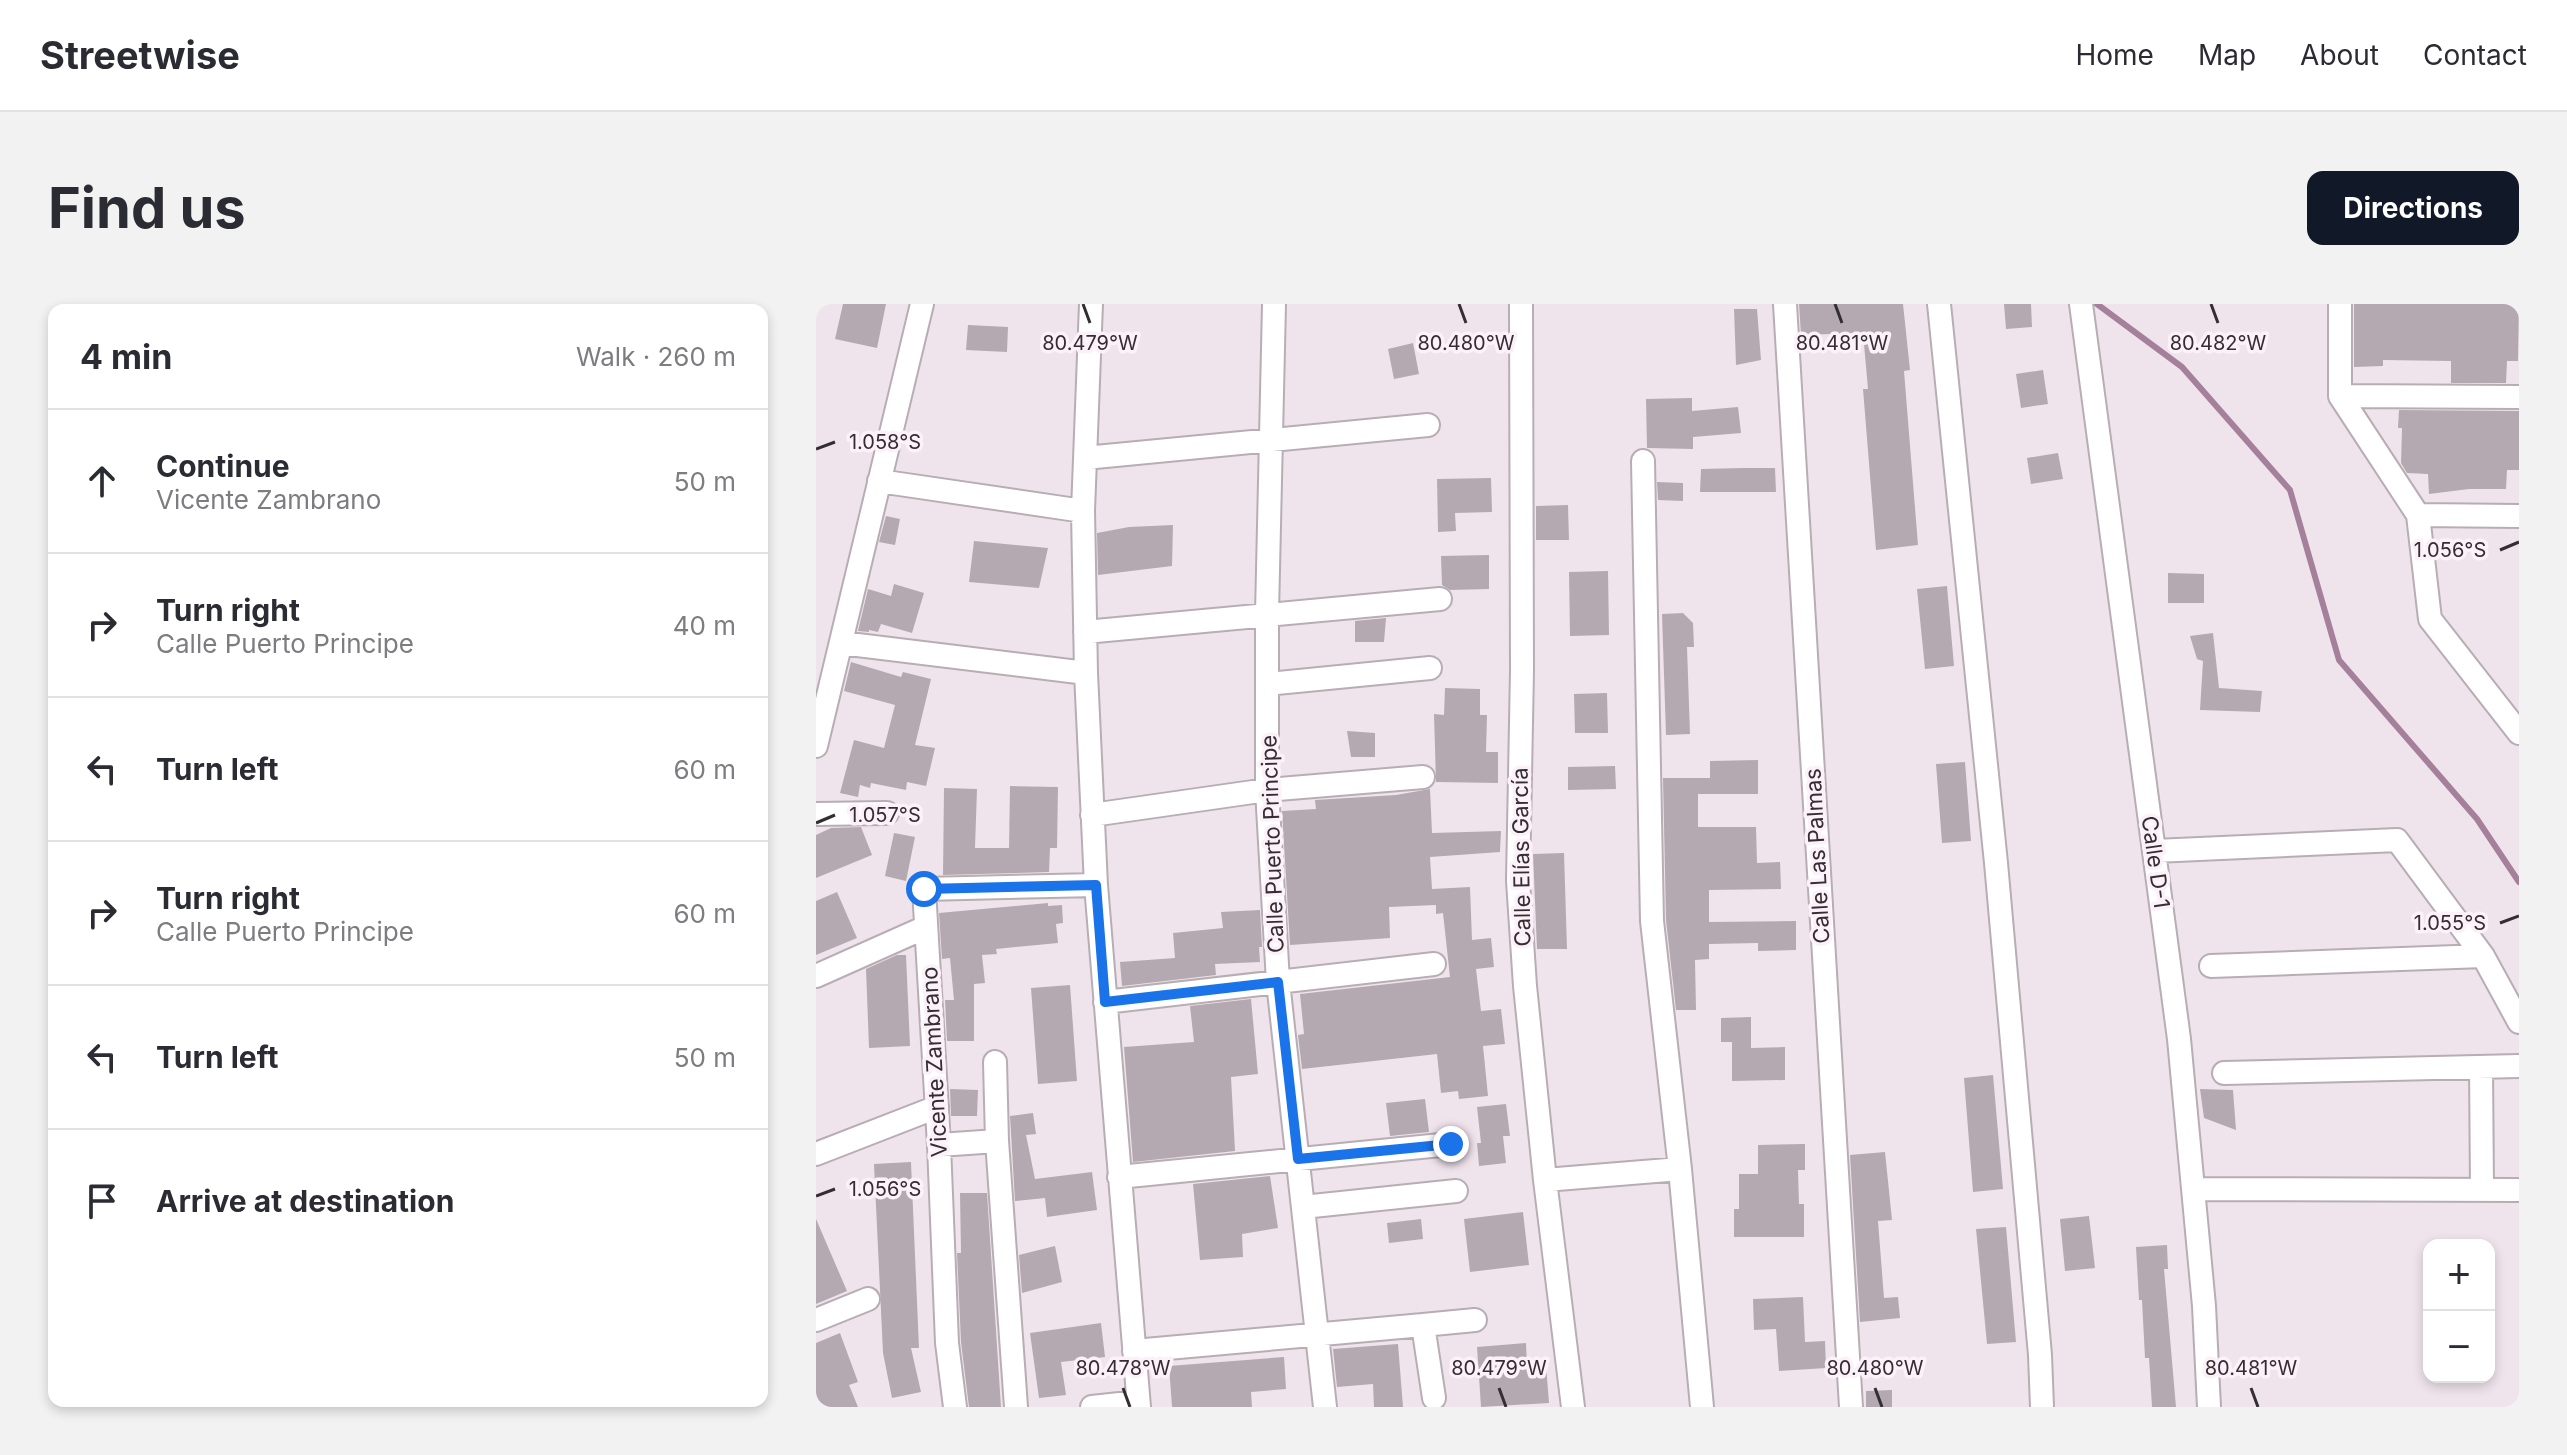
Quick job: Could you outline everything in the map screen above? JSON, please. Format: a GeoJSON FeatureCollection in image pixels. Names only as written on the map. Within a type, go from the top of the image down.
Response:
{"type":"FeatureCollection","features":[{"type":"Feature","properties":{"kind":"street"},"geometry":{"type":"LineString","coordinates":[[816,746],[922,304]]}},
{"type":"Feature","properties":{"kind":"street"},"geometry":{"type":"LineString","coordinates":[[1091,304],[1083,511],[1092,815],[1138,1404],[1092,1407]]}},
{"type":"Feature","properties":{"kind":"street","name":"Calle Puerto Principe"},"geometry":{"type":"LineString","coordinates":[[1274,304],[1267,614],[1267,790],[1278,982],[1325,1407]]}},
{"type":"Feature","properties":{"kind":"street","name":"Calle Elías García"},"geometry":{"type":"LineString","coordinates":[[1521,304],[1522,670],[1518,881],[1525,986],[1545,1180],[1573,1407]]}},
{"type":"Feature","properties":{"kind":"street","name":"Calle Las Palmas"},"geometry":{"type":"LineString","coordinates":[[1785,304],[1851,1407]]}},
{"type":"Feature","properties":{"kind":"street"},"geometry":{"type":"LineString","coordinates":[[1939,304],[2000,907],[2042,1407]]}},
{"type":"Feature","properties":{"kind":"street"},"geometry":{"type":"LineString","coordinates":[[2340,304],[2340,396],[2418,515],[2430,619],[2519,733]]}},
{"type":"Feature","properties":{"kind":"street","name":"Calle D-1"},"geometry":{"type":"LineString","coordinates":[[2082,311],[2179,1039],[2204,1306],[2209,1407]]}},
{"type":"Feature","properties":{"kind":"street"},"geometry":{"type":"LineString","coordinates":[[2340,396],[2519,397]]}},
{"type":"Feature","properties":{"kind":"street"},"geometry":{"type":"LineString","coordinates":[[1085,458],[1428,425]]}},
{"type":"Feature","properties":{"kind":"street"},"geometry":{"type":"LineString","coordinates":[[1643,461],[1652,921],[1680,1169],[1702,1407]]}},
{"type":"Feature","properties":{"kind":"street"},"geometry":{"type":"LineString","coordinates":[[879,481],[1083,511]]}},
{"type":"Feature","properties":{"kind":"street"},"geometry":{"type":"LineString","coordinates":[[2418,515],[2519,516]]}},
{"type":"Feature","properties":{"kind":"street"},"geometry":{"type":"LineString","coordinates":[[1085,632],[1440,599]]}},
{"type":"Feature","properties":{"kind":"street"},"geometry":{"type":"LineString","coordinates":[[841,643],[1086,673]]}},
{"type":"Feature","properties":{"kind":"street"},"geometry":{"type":"LineString","coordinates":[[1267,684],[1430,668]]}},
{"type":"Feature","properties":{"kind":"street"},"geometry":{"type":"LineString","coordinates":[[1092,815],[1267,790],[1423,777]]}},
{"type":"Feature","properties":{"kind":"street"},"geometry":{"type":"LineString","coordinates":[[816,814],[887,813]]}},
{"type":"Feature","properties":{"kind":"street"},"geometry":{"type":"LineString","coordinates":[[2155,851],[2397,840],[2483,956],[2519,1022]]}},
{"type":"Feature","properties":{"kind":"street","name":"Vicente Zambrano"},"geometry":{"type":"LineString","coordinates":[[955,1407],[947,1343],[924,889],[1096,885]]}},
{"type":"Feature","properties":{"kind":"street"},"geometry":{"type":"LineString","coordinates":[[816,976],[926,927]]}},
{"type":"Feature","properties":{"kind":"street"},"geometry":{"type":"LineString","coordinates":[[2211,966],[2483,956]]}},
{"type":"Feature","properties":{"kind":"street"},"geometry":{"type":"LineString","coordinates":[[1105,1002],[1434,964]]}},
{"type":"Feature","properties":{"kind":"street"},"geometry":{"type":"LineString","coordinates":[[995,1062],[997,1141],[1016,1407]]}},
{"type":"Feature","properties":{"kind":"street"},"geometry":{"type":"LineString","coordinates":[[2224,1073],[2519,1066]]}},
{"type":"Feature","properties":{"kind":"street"},"geometry":{"type":"LineString","coordinates":[[2481,1067],[2482,1190]]}},
{"type":"Feature","properties":{"kind":"street"},"geometry":{"type":"LineString","coordinates":[[816,1154],[937,1107]]}},
{"type":"Feature","properties":{"kind":"street"},"geometry":{"type":"LineString","coordinates":[[939,1145],[997,1141]]}},
{"type":"Feature","properties":{"kind":"street"},"geometry":{"type":"LineString","coordinates":[[1119,1177],[1451,1144]]}},
{"type":"Feature","properties":{"kind":"street"},"geometry":{"type":"LineString","coordinates":[[1545,1180],[1680,1169]]}},
{"type":"Feature","properties":{"kind":"street"},"geometry":{"type":"LineString","coordinates":[[2194,1189],[2519,1190]]}},
{"type":"Feature","properties":{"kind":"street"},"geometry":{"type":"LineString","coordinates":[[1303,1207],[1456,1191]]}},
{"type":"Feature","properties":{"kind":"street"},"geometry":{"type":"LineString","coordinates":[[816,1320],[868,1299]]}},
{"type":"Feature","properties":{"kind":"street"},"geometry":{"type":"LineString","coordinates":[[1134,1351],[1475,1320]]}},
{"type":"Feature","properties":{"kind":"street"},"geometry":{"type":"LineString","coordinates":[[1423,1325],[1434,1398]]}},
{"type":"Feature","properties":{"kind":"building"},"geometry":{"type":"Polygon","coordinates":[[[843,304],[886,304],[877,348],[835,339],[843,304]]]}},
{"type":"Feature","properties":{"kind":"building"},"geometry":{"type":"Polygon","coordinates":[[[1799,304],[1903,304],[1910,370],[1904,371],[1918,545],[1876,550],[1863,389],[1868,389],[1863,333],[1801,335],[1799,304]]]}},
{"type":"Feature","properties":{"kind":"building"},"geometry":{"type":"Polygon","coordinates":[[[2004,304],[2031,304],[2032,327],[2006,329],[2004,304]]]}},
{"type":"Feature","properties":{"kind":"building"},"geometry":{"type":"Polygon","coordinates":[[[2354,304],[2519,304],[2518,361],[2507,361],[2506,383],[2451,383],[2451,361],[2383,360],[2383,366],[2354,367],[2354,304]]]}},
{"type":"Feature","properties":{"kind":"building"},"geometry":{"type":"Polygon","coordinates":[[[1734,309],[1757,309],[1761,360],[1736,365],[1734,309]]]}},
{"type":"Feature","properties":{"kind":"building"},"geometry":{"type":"Polygon","coordinates":[[[968,325],[1008,327],[1007,352],[966,350],[968,325]]]}},
{"type":"Feature","properties":{"kind":"building"},"geometry":{"type":"Polygon","coordinates":[[[1413,343],[1419,374],[1394,379],[1388,349],[1413,343]]]}},
{"type":"Feature","properties":{"kind":"building"},"geometry":{"type":"Polygon","coordinates":[[[2043,370],[2048,404],[2021,408],[2016,374],[2043,370]]]}},
{"type":"Feature","properties":{"kind":"building"},"geometry":{"type":"Polygon","coordinates":[[[1692,398],[1692,411],[1738,407],[1741,433],[1693,437],[1693,449],[1647,448],[1646,399],[1692,398]]]}},
{"type":"Feature","properties":{"kind":"building"},"geometry":{"type":"Polygon","coordinates":[[[2399,410],[2519,411],[2519,470],[2507,470],[2506,489],[2429,494],[2428,474],[2407,473],[2401,463],[2399,410]]]}},
{"type":"Feature","properties":{"kind":"building"},"geometry":{"type":"Polygon","coordinates":[[[2058,453],[2063,479],[2031,484],[2027,458],[2058,453]]]}},
{"type":"Feature","properties":{"kind":"building"},"geometry":{"type":"Polygon","coordinates":[[[1775,468],[1776,492],[1700,492],[1701,469],[1775,468]]]}},
{"type":"Feature","properties":{"kind":"building"},"geometry":{"type":"Polygon","coordinates":[[[1491,478],[1492,512],[1455,513],[1456,531],[1438,532],[1437,479],[1491,478]]]}},
{"type":"Feature","properties":{"kind":"building"},"geometry":{"type":"Polygon","coordinates":[[[1657,482],[1683,483],[1683,501],[1658,500],[1657,482]]]}},
{"type":"Feature","properties":{"kind":"building"},"geometry":{"type":"Polygon","coordinates":[[[1568,505],[1569,540],[1536,540],[1536,506],[1568,505]]]}},
{"type":"Feature","properties":{"kind":"building"},"geometry":{"type":"Polygon","coordinates":[[[886,516],[900,519],[895,545],[879,542],[886,516]]]}},
{"type":"Feature","properties":{"kind":"building"},"geometry":{"type":"Polygon","coordinates":[[[1173,525],[1172,566],[1098,575],[1097,533],[1129,527],[1173,525]]]}},
{"type":"Feature","properties":{"kind":"building"},"geometry":{"type":"Polygon","coordinates":[[[974,541],[1048,548],[1039,588],[969,582],[974,541]]]}},
{"type":"Feature","properties":{"kind":"building"},"geometry":{"type":"Polygon","coordinates":[[[1489,555],[1489,589],[1450,590],[1442,585],[1441,556],[1489,555]]]}},
{"type":"Feature","properties":{"kind":"building"},"geometry":{"type":"Polygon","coordinates":[[[1608,571],[1609,635],[1570,636],[1569,572],[1608,571]]]}},
{"type":"Feature","properties":{"kind":"building"},"geometry":{"type":"Polygon","coordinates":[[[2168,573],[2204,574],[2204,603],[2168,603],[2168,573]]]}},
{"type":"Feature","properties":{"kind":"building"},"geometry":{"type":"Polygon","coordinates":[[[894,584],[924,593],[912,633],[881,624],[878,632],[858,631],[868,589],[891,596],[894,584]]]}},
{"type":"Feature","properties":{"kind":"building"},"geometry":{"type":"Polygon","coordinates":[[[1947,586],[1954,666],[1925,669],[1917,589],[1947,586]]]}},
{"type":"Feature","properties":{"kind":"building"},"geometry":{"type":"Polygon","coordinates":[[[1683,613],[1693,623],[1694,647],[1687,647],[1690,734],[1666,735],[1662,614],[1683,613]]]}},
{"type":"Feature","properties":{"kind":"building"},"geometry":{"type":"Polygon","coordinates":[[[1386,618],[1384,642],[1355,642],[1355,621],[1386,618]]]}},
{"type":"Feature","properties":{"kind":"building"},"geometry":{"type":"Polygon","coordinates":[[[2213,633],[2219,688],[2262,691],[2260,712],[2200,710],[2203,661],[2197,659],[2190,636],[2213,633]]]}},
{"type":"Feature","properties":{"kind":"building"},"geometry":{"type":"Polygon","coordinates":[[[851,662],[901,677],[903,672],[931,679],[915,745],[935,748],[926,786],[907,782],[906,790],[871,783],[870,788],[860,785],[858,797],[840,793],[854,740],[884,748],[895,705],[844,691],[851,662]]]}},
{"type":"Feature","properties":{"kind":"building"},"geometry":{"type":"Polygon","coordinates":[[[1445,688],[1480,689],[1480,715],[1487,715],[1486,752],[1498,752],[1498,783],[1436,782],[1434,714],[1444,715],[1445,688]]]}},
{"type":"Feature","properties":{"kind":"building"},"geometry":{"type":"Polygon","coordinates":[[[1607,693],[1608,733],[1575,733],[1574,694],[1607,693]]]}},
{"type":"Feature","properties":{"kind":"building"},"geometry":{"type":"Polygon","coordinates":[[[1347,731],[1375,733],[1375,757],[1351,757],[1347,731]]]}},
{"type":"Feature","properties":{"kind":"building"},"geometry":{"type":"Polygon","coordinates":[[[1758,760],[1758,794],[1698,794],[1698,827],[1756,827],[1757,863],[1780,862],[1781,889],[1709,890],[1709,922],[1796,921],[1796,950],[1758,951],[1758,943],[1709,944],[1709,959],[1695,960],[1696,1010],[1676,1010],[1666,920],[1663,778],[1710,778],[1710,761],[1758,760]]]}},
{"type":"Feature","properties":{"kind":"building"},"geometry":{"type":"Polygon","coordinates":[[[1965,762],[1971,841],[1942,843],[1936,764],[1965,762]]]}},
{"type":"Feature","properties":{"kind":"building"},"geometry":{"type":"Polygon","coordinates":[[[1615,766],[1616,789],[1568,790],[1568,767],[1615,766]]]}},
{"type":"Feature","properties":{"kind":"building"},"geometry":{"type":"Polygon","coordinates":[[[1010,786],[1058,787],[1057,848],[1050,848],[1049,872],[943,875],[944,788],[977,789],[975,848],[1009,848],[1010,786]]]}},
{"type":"Feature","properties":{"kind":"building"},"geometry":{"type":"Polygon","coordinates":[[[1430,789],[1432,833],[1501,831],[1500,852],[1430,857],[1432,889],[1470,887],[1472,940],[1491,938],[1494,967],[1476,969],[1481,1011],[1501,1009],[1505,1044],[1483,1046],[1488,1096],[1459,1099],[1458,1091],[1441,1093],[1437,1054],[1302,1069],[1298,1035],[1304,1034],[1300,994],[1450,977],[1443,913],[1436,914],[1436,905],[1389,907],[1390,938],[1290,945],[1282,811],[1316,809],[1315,800],[1396,795],[1430,789]]]}},
{"type":"Feature","properties":{"kind":"building"},"geometry":{"type":"Polygon","coordinates":[[[861,827],[872,855],[816,878],[816,835],[831,828],[861,827]]]}},
{"type":"Feature","properties":{"kind":"building"},"geometry":{"type":"Polygon","coordinates":[[[894,833],[915,837],[906,881],[885,876],[894,833]]]}},
{"type":"Feature","properties":{"kind":"building"},"geometry":{"type":"Polygon","coordinates":[[[1564,853],[1567,949],[1537,949],[1533,854],[1564,853]]]}},
{"type":"Feature","properties":{"kind":"building"},"geometry":{"type":"Polygon","coordinates":[[[837,892],[857,938],[816,955],[816,901],[837,892]]]}},
{"type":"Feature","properties":{"kind":"building"},"geometry":{"type":"Polygon","coordinates":[[[1048,903],[1048,906],[1062,905],[1063,923],[1056,924],[1058,943],[996,949],[997,954],[982,955],[985,983],[974,984],[974,1041],[947,1041],[945,1000],[954,1000],[950,958],[942,959],[939,913],[1048,903]]]}},
{"type":"Feature","properties":{"kind":"building"},"geometry":{"type":"Polygon","coordinates":[[[1260,910],[1260,962],[1215,964],[1216,975],[1122,986],[1120,962],[1175,958],[1173,933],[1223,928],[1221,912],[1260,910]]]}},
{"type":"Feature","properties":{"kind":"building"},"geometry":{"type":"Polygon","coordinates":[[[897,955],[906,955],[910,1046],[869,1048],[866,969],[897,955]]]}},
{"type":"Feature","properties":{"kind":"building"},"geometry":{"type":"Polygon","coordinates":[[[1070,985],[1077,1081],[1038,1084],[1031,988],[1070,985]]]}},
{"type":"Feature","properties":{"kind":"building"},"geometry":{"type":"Polygon","coordinates":[[[1251,999],[1258,1074],[1231,1077],[1235,1151],[1133,1162],[1124,1047],[1194,1042],[1190,1006],[1251,999]]]}},
{"type":"Feature","properties":{"kind":"building"},"geometry":{"type":"Polygon","coordinates":[[[1751,1017],[1751,1048],[1785,1047],[1785,1080],[1732,1081],[1732,1042],[1721,1042],[1721,1018],[1751,1017]]]}},
{"type":"Feature","properties":{"kind":"building"},"geometry":{"type":"Polygon","coordinates":[[[1993,1075],[2003,1189],[1973,1192],[1964,1078],[1993,1075]]]}},
{"type":"Feature","properties":{"kind":"building"},"geometry":{"type":"Polygon","coordinates":[[[950,1089],[978,1090],[977,1116],[951,1116],[950,1089]]]}},
{"type":"Feature","properties":{"kind":"building"},"geometry":{"type":"Polygon","coordinates":[[[2200,1089],[2233,1090],[2236,1130],[2204,1118],[2200,1089]]]}},
{"type":"Feature","properties":{"kind":"building"},"geometry":{"type":"Polygon","coordinates":[[[1425,1099],[1429,1132],[1390,1136],[1386,1103],[1425,1099]]]}},
{"type":"Feature","properties":{"kind":"building"},"geometry":{"type":"Polygon","coordinates":[[[1506,1104],[1510,1136],[1503,1136],[1506,1163],[1479,1166],[1477,1143],[1481,1143],[1477,1107],[1506,1104]]]}},
{"type":"Feature","properties":{"kind":"building"},"geometry":{"type":"Polygon","coordinates":[[[1033,1113],[1036,1134],[1026,1135],[1035,1179],[1092,1172],[1097,1210],[1047,1217],[1045,1198],[1015,1201],[1010,1116],[1033,1113]]]}},
{"type":"Feature","properties":{"kind":"building"},"geometry":{"type":"Polygon","coordinates":[[[1805,1144],[1805,1170],[1798,1170],[1799,1204],[1804,1204],[1804,1237],[1734,1237],[1734,1209],[1739,1209],[1739,1174],[1758,1174],[1758,1145],[1805,1144]]]}},
{"type":"Feature","properties":{"kind":"building"},"geometry":{"type":"Polygon","coordinates":[[[1885,1152],[1892,1220],[1878,1221],[1884,1298],[1898,1297],[1900,1318],[1860,1322],[1850,1155],[1885,1152]]]}},
{"type":"Feature","properties":{"kind":"building"},"geometry":{"type":"Polygon","coordinates":[[[911,1162],[919,1348],[911,1348],[921,1392],[892,1398],[883,1353],[874,1164],[911,1162]]]}},
{"type":"Feature","properties":{"kind":"building"},"geometry":{"type":"Polygon","coordinates":[[[1270,1176],[1278,1228],[1242,1234],[1243,1257],[1200,1260],[1193,1184],[1270,1176]]]}},
{"type":"Feature","properties":{"kind":"building"},"geometry":{"type":"Polygon","coordinates":[[[960,1193],[987,1193],[1001,1407],[969,1407],[961,1342],[957,1253],[961,1253],[960,1193]]]}},
{"type":"Feature","properties":{"kind":"building"},"geometry":{"type":"Polygon","coordinates":[[[1523,1212],[1529,1265],[1470,1272],[1464,1219],[1523,1212]]]}},
{"type":"Feature","properties":{"kind":"building"},"geometry":{"type":"Polygon","coordinates":[[[2089,1216],[2095,1268],[2065,1271],[2060,1219],[2089,1216]]]}},
{"type":"Feature","properties":{"kind":"building"},"geometry":{"type":"Polygon","coordinates":[[[816,1219],[847,1291],[816,1304],[816,1219]]]}},
{"type":"Feature","properties":{"kind":"building"},"geometry":{"type":"Polygon","coordinates":[[[1421,1219],[1423,1239],[1389,1243],[1387,1223],[1421,1219]]]}},
{"type":"Feature","properties":{"kind":"building"},"geometry":{"type":"Polygon","coordinates":[[[2006,1227],[2016,1342],[1987,1344],[1976,1229],[2006,1227]]]}},
{"type":"Feature","properties":{"kind":"building"},"geometry":{"type":"Polygon","coordinates":[[[2167,1245],[2168,1269],[2164,1269],[2176,1407],[2152,1407],[2136,1247],[2167,1245]]]}},
{"type":"Feature","properties":{"kind":"building"},"geometry":{"type":"Polygon","coordinates":[[[1055,1246],[1062,1282],[1022,1293],[1019,1255],[1055,1246]]]}},
{"type":"Feature","properties":{"kind":"building"},"geometry":{"type":"Polygon","coordinates":[[[1803,1297],[1805,1342],[1825,1341],[1826,1368],[1779,1371],[1776,1329],[1754,1330],[1753,1299],[1803,1297]]]}},
{"type":"Feature","properties":{"kind":"building"},"geometry":{"type":"Polygon","coordinates":[[[1101,1323],[1105,1357],[1061,1362],[1066,1395],[1039,1398],[1030,1333],[1101,1323]]]}},
{"type":"Feature","properties":{"kind":"building"},"geometry":{"type":"Polygon","coordinates":[[[840,1333],[858,1382],[849,1385],[858,1407],[816,1407],[816,1343],[840,1333]]]}},
{"type":"Feature","properties":{"kind":"building"},"geometry":{"type":"Polygon","coordinates":[[[1526,1343],[1527,1367],[1546,1365],[1549,1403],[1481,1407],[1477,1347],[1526,1343]]]}},
{"type":"Feature","properties":{"kind":"building"},"geometry":{"type":"Polygon","coordinates":[[[1398,1344],[1403,1407],[1374,1407],[1373,1384],[1337,1387],[1333,1349],[1398,1344]]]}},
{"type":"Feature","properties":{"kind":"building"},"geometry":{"type":"Polygon","coordinates":[[[1284,1357],[1286,1389],[1251,1392],[1252,1407],[1172,1407],[1169,1366],[1284,1357]]]}},
{"type":"Feature","properties":{"kind":"building"},"geometry":{"type":"Polygon","coordinates":[[[1892,1390],[1892,1407],[1866,1407],[1866,1391],[1892,1390]]]}},
{"type":"Feature","properties":{"kind":"waterway"},"geometry":{"type":"LineString","coordinates":[[2097,304],[2182,367],[2290,490],[2339,660],[2477,819],[2519,882]]}},
{"type":"Feature","properties":{"kind":"route"},"geometry":{"type":"LineString","coordinates":[[924,889],[1096,885],[1105,1002],[1278,982],[1298,1159],[1451,1144]]}}]}
